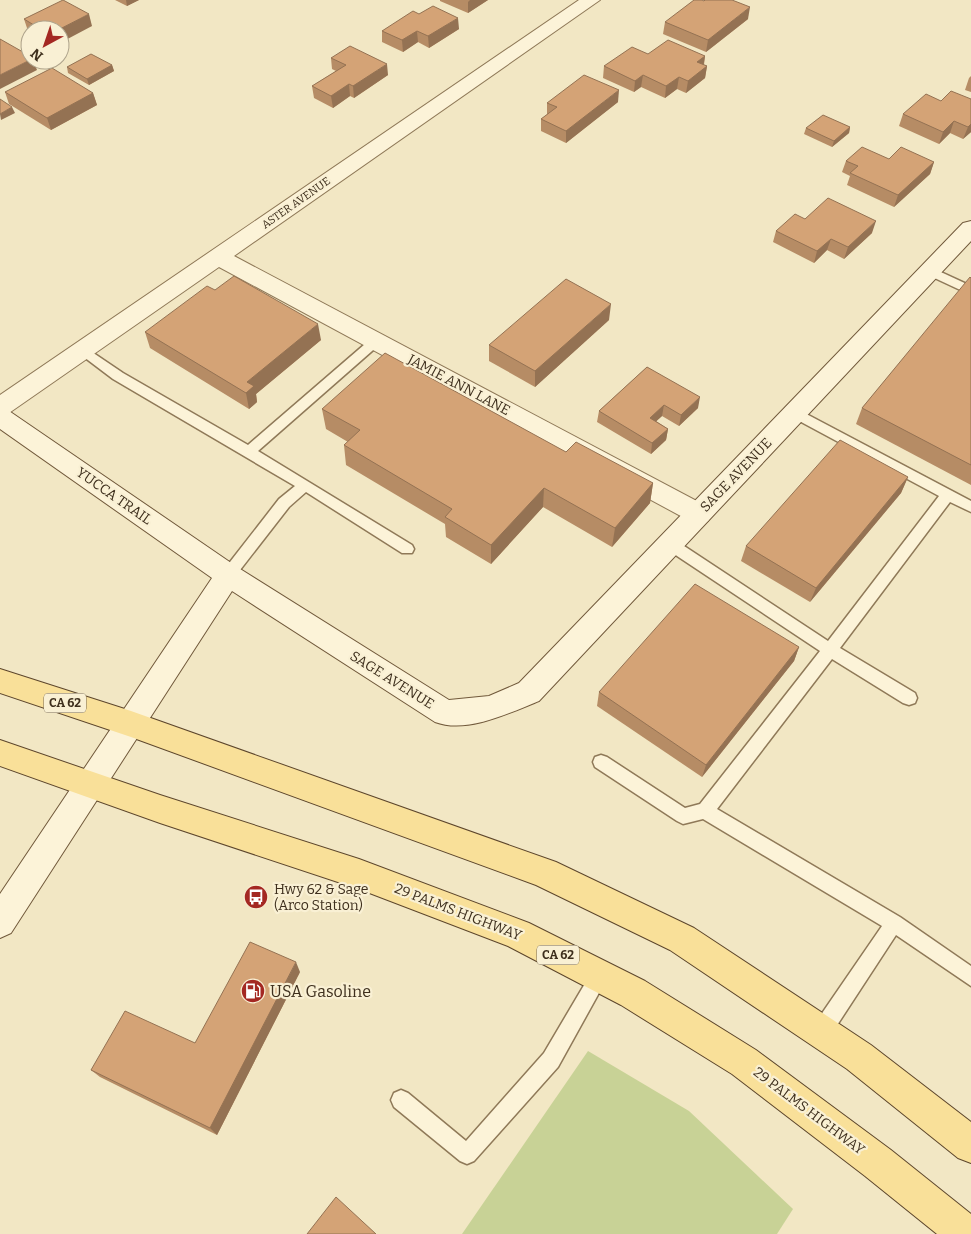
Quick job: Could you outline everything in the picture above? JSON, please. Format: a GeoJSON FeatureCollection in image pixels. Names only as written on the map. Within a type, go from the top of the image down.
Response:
{"type":"FeatureCollection","features":[{"type":"Feature","properties":{"kind":"main road","name":"CA 62"},"geometry":{"type":"LineString","coordinates":[[0,681],[131,724],[545,873],[682,939],[859,1057],[971,1145]]}},
{"type":"Feature","properties":{"kind":"main road","name":"29 PALMS HIGHWAY"},"geometry":{"type":"LineString","coordinates":[[0,753],[160,809],[359,874],[518,934],[633,993],[744,1062],[878,1163],[954,1230]]}},
{"type":"Feature","properties":{"kind":"street","name":"ASTER AVENUE"},"geometry":{"type":"LineString","coordinates":[[0,407],[591,0]]}},
{"type":"Feature","properties":{"kind":"street","name":"SAGE AVENUE"},"geometry":{"type":"LineString","coordinates":[[228,575],[445,713],[491,708],[529,692],[971,228]]}},
{"type":"Feature","properties":{"kind":"street","name":"JAMIE ANN LANE"},"geometry":{"type":"LineString","coordinates":[[218,257],[699,514]]}},
{"type":"Feature","properties":{"kind":"street","name":"YUCCA TRAIL"},"geometry":{"type":"LineString","coordinates":[[0,417],[228,575]]}},
{"type":"Feature","properties":{"kind":"street"},"geometry":{"type":"LineString","coordinates":[[0,922],[228,575]]}},
{"type":"Feature","properties":{"kind":"lane"},"geometry":{"type":"LineString","coordinates":[[930,271],[971,291]]}},
{"type":"Feature","properties":{"kind":"lane"},"geometry":{"type":"LineString","coordinates":[[249,452],[376,341]]}},
{"type":"Feature","properties":{"kind":"lane"},"geometry":{"type":"LineString","coordinates":[[82,351],[118,376],[305,485],[407,549]]}},
{"type":"Feature","properties":{"kind":"lane"},"geometry":{"type":"LineString","coordinates":[[795,413],[971,507]]}},
{"type":"Feature","properties":{"kind":"lane"},"geometry":{"type":"LineString","coordinates":[[228,575],[284,503],[305,485]]}},
{"type":"Feature","properties":{"kind":"lane"},"geometry":{"type":"LineString","coordinates":[[601,762],[683,816],[705,811],[948,495]]}},
{"type":"Feature","properties":{"kind":"lane"},"geometry":{"type":"LineString","coordinates":[[670,544],[830,650],[908,698]]}},
{"type":"Feature","properties":{"kind":"lane"},"geometry":{"type":"LineString","coordinates":[[705,811],[894,923],[971,977]]}},
{"type":"Feature","properties":{"kind":"lane"},"geometry":{"type":"LineString","coordinates":[[821,1032],[894,923]]}},
{"type":"Feature","properties":{"kind":"lane"},"geometry":{"type":"LineString","coordinates":[[401,1100],[467,1154],[550,1060],[599,976]]}},
{"type":"Feature","properties":{"kind":"green space"},"geometry":{"type":"Polygon","coordinates":[[[588,1051],[689,1111],[793,1209],[777,1234],[462,1234],[588,1051]]]}},
{"type":"Feature","properties":{"kind":"building"},"geometry":{"type":"Polygon","coordinates":[[[63,0],[89,14],[70,24],[70,20],[24,19],[63,0]]]}},
{"type":"Feature","properties":{"kind":"building"},"geometry":{"type":"Polygon","coordinates":[[[694,0],[732,0],[750,7],[708,40],[665,22],[694,0]]]}},
{"type":"Feature","properties":{"kind":"building"},"geometry":{"type":"Polygon","coordinates":[[[433,6],[458,18],[428,36],[417,31],[402,40],[382,31],[413,11],[419,14],[433,6]]]}},
{"type":"Feature","properties":{"kind":"building"},"geometry":{"type":"Polygon","coordinates":[[[0,39],[20,50],[20,65],[0,75],[0,39]]]}},
{"type":"Feature","properties":{"kind":"building"},"geometry":{"type":"Polygon","coordinates":[[[668,40],[705,56],[697,62],[707,66],[688,81],[679,77],[666,86],[643,75],[635,81],[604,66],[632,47],[648,54],[668,40]]]}},
{"type":"Feature","properties":{"kind":"building"},"geometry":{"type":"Polygon","coordinates":[[[350,46],[387,64],[353,86],[349,84],[331,96],[312,86],[346,65],[331,58],[350,46]]]}},
{"type":"Feature","properties":{"kind":"building"},"geometry":{"type":"Polygon","coordinates":[[[91,54],[112,65],[87,79],[70,69],[70,65],[91,54]]]}},
{"type":"Feature","properties":{"kind":"building"},"geometry":{"type":"Polygon","coordinates":[[[48,70],[55,70],[93,93],[47,118],[5,92],[48,70]]]}},
{"type":"Feature","properties":{"kind":"building"},"geometry":{"type":"Polygon","coordinates":[[[584,75],[619,90],[566,131],[541,119],[557,107],[547,103],[584,75]]]}},
{"type":"Feature","properties":{"kind":"building"},"geometry":{"type":"Polygon","coordinates":[[[951,91],[971,99],[971,124],[968,127],[954,121],[943,132],[903,114],[926,94],[941,101],[951,91]]]}},
{"type":"Feature","properties":{"kind":"building"},"geometry":{"type":"Polygon","coordinates":[[[0,99],[12,107],[0,114],[0,99]]]}},
{"type":"Feature","properties":{"kind":"building"},"geometry":{"type":"Polygon","coordinates":[[[823,115],[850,127],[834,141],[806,128],[823,115]]]}},
{"type":"Feature","properties":{"kind":"building"},"geometry":{"type":"Polygon","coordinates":[[[862,147],[889,159],[901,147],[934,162],[898,195],[850,173],[858,166],[846,161],[862,147]]]}},
{"type":"Feature","properties":{"kind":"building"},"geometry":{"type":"Polygon","coordinates":[[[828,198],[876,221],[848,247],[831,239],[817,251],[776,231],[795,214],[805,219],[828,198]]]}},
{"type":"Feature","properties":{"kind":"building"},"geometry":{"type":"Polygon","coordinates":[[[234,276],[318,324],[247,382],[254,386],[246,393],[145,332],[207,286],[215,290],[234,276]]]}},
{"type":"Feature","properties":{"kind":"building"},"geometry":{"type":"Polygon","coordinates":[[[971,278],[971,465],[862,408],[971,278]]]}},
{"type":"Feature","properties":{"kind":"building"},"geometry":{"type":"Polygon","coordinates":[[[566,279],[611,304],[535,371],[489,345],[566,279]]]}},
{"type":"Feature","properties":{"kind":"building"},"geometry":{"type":"Polygon","coordinates":[[[385,353],[566,452],[576,442],[653,483],[615,528],[544,488],[491,545],[445,517],[452,509],[344,445],[360,430],[322,409],[385,353]]]}},
{"type":"Feature","properties":{"kind":"building"},"geometry":{"type":"Polygon","coordinates":[[[647,367],[700,397],[681,415],[664,405],[650,418],[668,429],[652,443],[599,411],[647,367]]]}},
{"type":"Feature","properties":{"kind":"building"},"geometry":{"type":"Polygon","coordinates":[[[840,440],[908,477],[816,588],[746,546],[840,440]]]}},
{"type":"Feature","properties":{"kind":"building"},"geometry":{"type":"Polygon","coordinates":[[[695,584],[799,647],[706,765],[599,692],[695,584]]]}},
{"type":"Feature","properties":{"kind":"building"},"geometry":{"type":"Polygon","coordinates":[[[250,942],[296,962],[210,1128],[91,1070],[125,1011],[195,1043],[250,942]]]}},
{"type":"Feature","properties":{"kind":"building"},"geometry":{"type":"Polygon","coordinates":[[[336,1197],[376,1234],[307,1234],[336,1197]]]}},
{"type":"Feature","properties":{"kind":"place","name":"Hwy 62 & Sage (Arco Station)"},"geometry":{"type":"Point","coordinates":[256,897]}},
{"type":"Feature","properties":{"kind":"place","name":"USA Gasoline"},"geometry":{"type":"Point","coordinates":[253,991]}}]}
